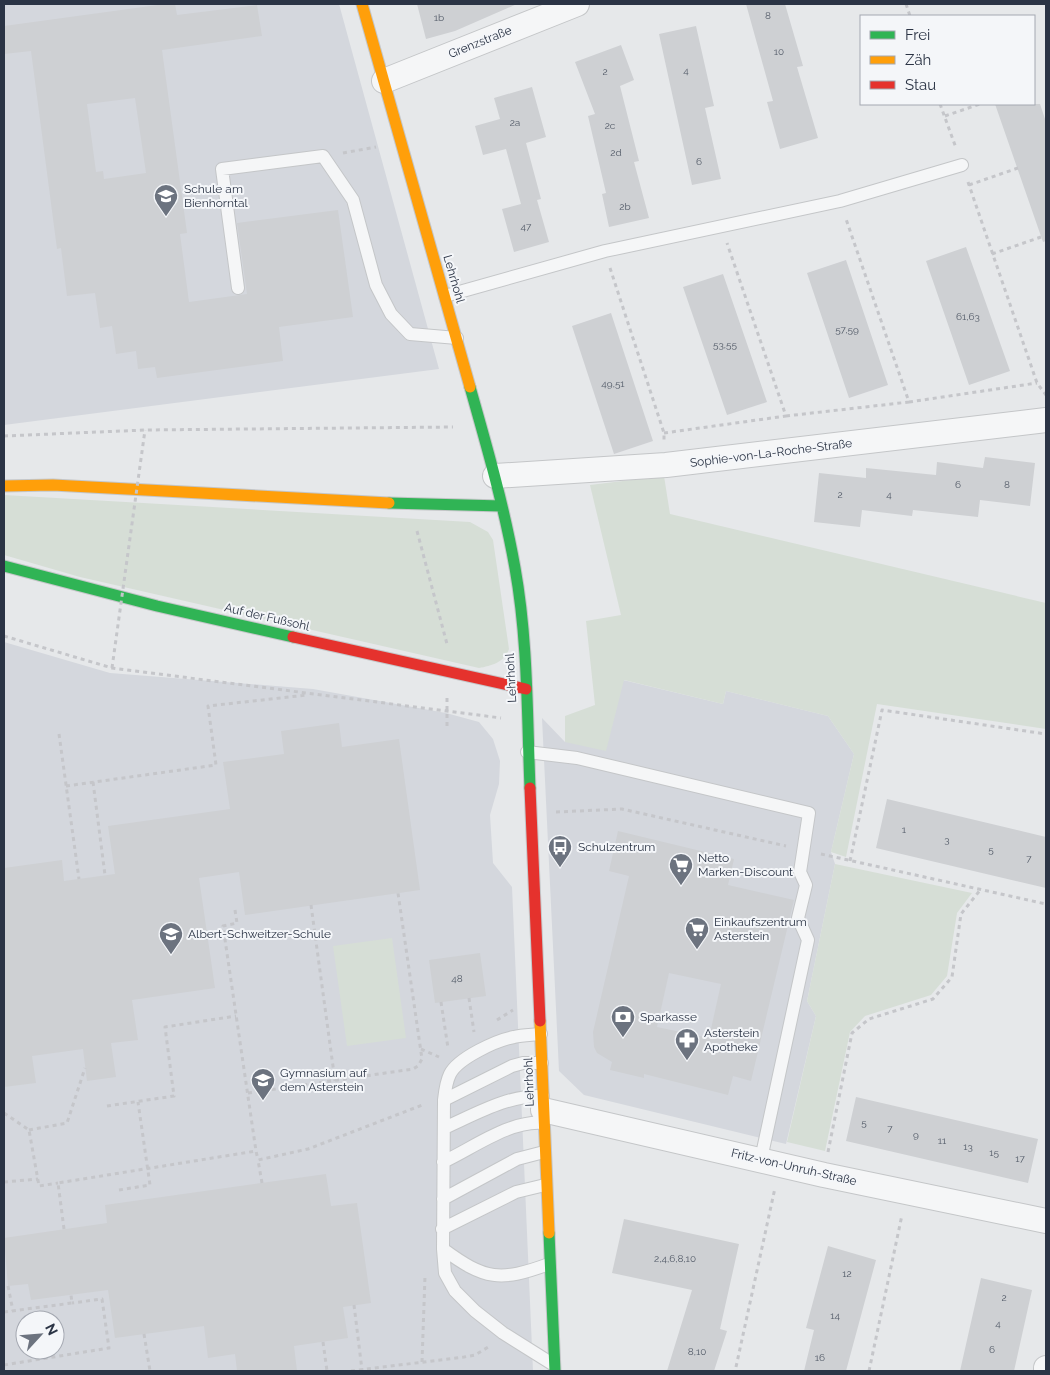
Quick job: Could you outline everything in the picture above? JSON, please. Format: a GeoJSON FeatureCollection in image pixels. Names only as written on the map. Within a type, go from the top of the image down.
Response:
{"type":"FeatureCollection","features":[{"type":"Feature","properties":{"kind":"street","name":"Lehrhohl"},"geometry":{"type":"LineString","coordinates":[[362,4],[495,476],[516,577],[523,631],[526,689],[527,752],[541,1034],[544,1152],[555,1369]]}},
{"type":"Feature","properties":{"kind":"street","name":"Grenzstraße"},"geometry":{"type":"LineString","coordinates":[[384,81],[577,4]]}},
{"type":"Feature","properties":{"kind":"street","name":"Sophie-von-La-Roche-Straße"},"geometry":{"type":"LineString","coordinates":[[495,476],[666,465],[1046,420]]}},
{"type":"Feature","properties":{"kind":"street"},"geometry":{"type":"LineString","coordinates":[[4,486],[53,485],[410,504],[502,506]]}},
{"type":"Feature","properties":{"kind":"street","name":"Auf der Fußsohl"},"geometry":{"type":"LineString","coordinates":[[4,566],[157,606],[526,689]]}},
{"type":"Feature","properties":{"kind":"street","name":"Fritz-von-Unruh-Straße"},"geometry":{"type":"LineString","coordinates":[[543,1110],[907,1193],[1046,1221]]}},
{"type":"Feature","properties":{"kind":"lane"},"geometry":{"type":"LineString","coordinates":[[238,288],[222,169],[322,156],[353,200],[376,285],[391,314],[410,334],[457,338]]}},
{"type":"Feature","properties":{"kind":"lane"},"geometry":{"type":"LineString","coordinates":[[445,296],[604,251],[840,202],[962,165]]}},
{"type":"Feature","properties":{"kind":"lane"},"geometry":{"type":"LineString","coordinates":[[527,752],[577,758],[809,813],[800,872],[806,885],[798,918],[808,940],[770,1161]]}},
{"type":"Feature","properties":{"kind":"lane"},"geometry":{"type":"LineString","coordinates":[[541,1034],[515,1036],[500,1041],[458,1064],[451,1072],[446,1083],[444,1100],[442,1229],[446,1273],[455,1291],[475,1312],[555,1369]]}},
{"type":"Feature","properties":{"kind":"lane"},"geometry":{"type":"LineString","coordinates":[[444,1100],[512,1066],[523,1062],[542,1063]]}},
{"type":"Feature","properties":{"kind":"lane"},"geometry":{"type":"LineString","coordinates":[[443,1162],[512,1127],[526,1122],[543,1110],[524,1096],[511,1099],[444,1128]]}},
{"type":"Feature","properties":{"kind":"lane"},"geometry":{"type":"LineString","coordinates":[[443,1199],[516,1159],[544,1152]]}},
{"type":"Feature","properties":{"kind":"lane"},"geometry":{"type":"LineString","coordinates":[[442,1229],[516,1192],[546,1185]]}},
{"type":"Feature","properties":{"kind":"lane"},"geometry":{"type":"LineString","coordinates":[[443,1248],[473,1270],[493,1276],[515,1275],[550,1264]]}},
{"type":"Feature","properties":{"kind":"path"},"geometry":{"type":"LineString","coordinates":[[940,105],[1037,383],[1046,395]]}},
{"type":"Feature","properties":{"kind":"path"},"geometry":{"type":"LineString","coordinates":[[945,116],[977,105]]}},
{"type":"Feature","properties":{"kind":"path"},"geometry":{"type":"LineString","coordinates":[[352,151],[368,148]]}},
{"type":"Feature","properties":{"kind":"path"},"geometry":{"type":"LineString","coordinates":[[969,185],[1018,168]]}},
{"type":"Feature","properties":{"kind":"path"},"geometry":{"type":"LineString","coordinates":[[840,202],[910,402]]}},
{"type":"Feature","properties":{"kind":"path"},"geometry":{"type":"LineString","coordinates":[[721,226],[786,416]]}},
{"type":"Feature","properties":{"kind":"path"},"geometry":{"type":"LineString","coordinates":[[992,254],[1041,237]]}},
{"type":"Feature","properties":{"kind":"path"},"geometry":{"type":"LineString","coordinates":[[604,251],[664,433],[666,465]]}},
{"type":"Feature","properties":{"kind":"path"},"geometry":{"type":"LineString","coordinates":[[664,433],[786,416],[910,402],[1037,383]]}},
{"type":"Feature","properties":{"kind":"path"},"geometry":{"type":"LineString","coordinates":[[4,436],[145,430],[481,427]]}},
{"type":"Feature","properties":{"kind":"path"},"geometry":{"type":"LineString","coordinates":[[112,668],[145,430]]}},
{"type":"Feature","properties":{"kind":"path"},"geometry":{"type":"LineString","coordinates":[[410,504],[455,673]]}},
{"type":"Feature","properties":{"kind":"path"},"geometry":{"type":"LineString","coordinates":[[4,636],[112,668],[527,721]]}},
{"type":"Feature","properties":{"kind":"path"},"geometry":{"type":"LineString","coordinates":[[66,786],[216,765],[208,706],[312,694]]}},
{"type":"Feature","properties":{"kind":"path"},"geometry":{"type":"LineString","coordinates":[[446,700],[447,729]]}},
{"type":"Feature","properties":{"kind":"path"},"geometry":{"type":"LineString","coordinates":[[850,861],[882,710],[1046,734]]}},
{"type":"Feature","properties":{"kind":"path"},"geometry":{"type":"LineString","coordinates":[[59,734],[79,879]]}},
{"type":"Feature","properties":{"kind":"path"},"geometry":{"type":"LineString","coordinates":[[93,782],[105,875]]}},
{"type":"Feature","properties":{"kind":"path"},"geometry":{"type":"LineString","coordinates":[[824,1174],[852,1034],[868,1019],[933,999],[952,976],[961,914],[980,889]]}},
{"type":"Feature","properties":{"kind":"path"},"geometry":{"type":"LineString","coordinates":[[248,1093],[412,1069],[418,1066],[422,1059],[398,893]]}},
{"type":"Feature","properties":{"kind":"path"},"geometry":{"type":"LineString","coordinates":[[311,906],[335,1081]]}},
{"type":"Feature","properties":{"kind":"path"},"geometry":{"type":"LineString","coordinates":[[235,910],[237,923],[223,926],[262,1183]]}},
{"type":"Feature","properties":{"kind":"path"},"geometry":{"type":"LineString","coordinates":[[469,998],[474,1033]]}},
{"type":"Feature","properties":{"kind":"path"},"geometry":{"type":"LineString","coordinates":[[441,1002],[448,1049]]}},
{"type":"Feature","properties":{"kind":"path"},"geometry":{"type":"LineString","coordinates":[[107,1106],[174,1096],[165,1027],[236,1016]]}},
{"type":"Feature","properties":{"kind":"path"},"geometry":{"type":"LineString","coordinates":[[420,1048],[439,1057]]}},
{"type":"Feature","properties":{"kind":"path"},"geometry":{"type":"LineString","coordinates":[[4,1113],[29,1130],[68,1123],[86,1068]]}},
{"type":"Feature","properties":{"kind":"path"},"geometry":{"type":"LineString","coordinates":[[119,1190],[150,1186],[138,1102]]}},
{"type":"Feature","properties":{"kind":"path"},"geometry":{"type":"LineString","coordinates":[[258,1160],[308,1149],[430,1102]]}},
{"type":"Feature","properties":{"kind":"path"},"geometry":{"type":"LineString","coordinates":[[29,1130],[39,1186],[256,1151]]}},
{"type":"Feature","properties":{"kind":"path"},"geometry":{"type":"LineString","coordinates":[[736,1367],[770,1161]]}},
{"type":"Feature","properties":{"kind":"path"},"geometry":{"type":"LineString","coordinates":[[4,1182],[38,1179]]}},
{"type":"Feature","properties":{"kind":"path"},"geometry":{"type":"LineString","coordinates":[[58,1183],[64,1229]]}},
{"type":"Feature","properties":{"kind":"path"},"geometry":{"type":"LineString","coordinates":[[869,1371],[907,1193]]}},
{"type":"Feature","properties":{"kind":"path"},"geometry":{"type":"LineString","coordinates":[[8,1286],[13,1311]]}},
{"type":"Feature","properties":{"kind":"path"},"geometry":{"type":"LineString","coordinates":[[71,1294],[72,1303]]}},
{"type":"Feature","properties":{"kind":"path"},"geometry":{"type":"LineString","coordinates":[[4,1312],[102,1299],[109,1348],[4,1365]]}},
{"type":"Feature","properties":{"kind":"path"},"geometry":{"type":"LineString","coordinates":[[354,1305],[362,1370]]}},
{"type":"Feature","properties":{"kind":"path"},"geometry":{"type":"LineString","coordinates":[[351,1371],[474,1355],[492,1344],[503,1333]]}},
{"type":"Feature","properties":{"kind":"path"},"geometry":{"type":"LineString","coordinates":[[144,1334],[150,1371]]}},
{"type":"Feature","properties":{"kind":"path"},"geometry":{"type":"LineString","coordinates":[[323,1342],[327,1371]]}},
{"type":"Feature","properties":{"kind":"shaded area"},"geometry":{"type":"Polygon","coordinates":[[[4,4],[339,4],[439,369],[4,425],[4,4]]]}},
{"type":"Feature","properties":{"kind":"shaded area"},"geometry":{"type":"Polygon","coordinates":[[[664,476],[670,514],[1046,603],[1046,729],[877,704],[846,857],[831,852],[854,754],[828,716],[726,691],[723,704],[624,680],[606,751],[565,742],[565,716],[595,705],[586,621],[621,615],[590,485],[664,476]]]}},
{"type":"Feature","properties":{"kind":"shaded area"},"geometry":{"type":"Polygon","coordinates":[[[4,495],[470,522],[488,532],[493,540],[509,649],[501,660],[493,665],[479,668],[80,577],[4,555],[4,495]]]}},
{"type":"Feature","properties":{"kind":"shaded area","name":"Gymnasium auf dem Asterstein"},"geometry":{"type":"Polygon","coordinates":[[[4,642],[110,673],[313,689],[446,713],[479,722],[493,739],[500,761],[499,784],[490,815],[493,863],[512,887],[533,1371],[4,1371],[4,642]]]}},
{"type":"Feature","properties":{"kind":"shaded area"},"geometry":{"type":"Polygon","coordinates":[[[623,680],[723,704],[726,691],[828,716],[854,754],[831,852],[835,864],[807,1001],[816,1016],[786,1144],[584,1095],[559,1071],[542,718],[565,742],[623,680]]]}},
{"type":"Feature","properties":{"kind":"shaded area"},"geometry":{"type":"Polygon","coordinates":[[[835,864],[972,893],[957,913],[947,976],[931,995],[865,1016],[850,1032],[825,1151],[787,1142],[816,1016],[807,1001],[835,864]]]}},
{"type":"Feature","properties":{"kind":"shaded area"},"geometry":{"type":"Polygon","coordinates":[[[392,938],[406,1038],[347,1046],[333,946],[392,938]]]}},
{"type":"Feature","properties":{"kind":"building"},"geometry":{"type":"Polygon","coordinates":[[[165,4],[175,4],[177,15],[257,5],[262,36],[162,50],[187,233],[180,234],[189,302],[247,294],[237,223],[338,210],[353,317],[279,327],[283,361],[157,378],[155,367],[138,369],[136,351],[116,354],[112,326],[100,328],[95,293],[67,296],[61,248],[57,249],[31,51],[4,54],[4,26],[165,4]],[[135,98],[87,104],[96,172],[103,171],[104,179],[146,173],[135,98]]]}},
{"type":"Feature","properties":{"kind":"building"},"geometry":{"type":"Polygon","coordinates":[[[417,4],[517,4],[455,31],[426,39],[417,4]]]}},
{"type":"Feature","properties":{"kind":"building"},"geometry":{"type":"Polygon","coordinates":[[[746,4],[785,4],[803,66],[797,67],[818,138],[780,149],[767,102],[773,101],[746,4]]]}},
{"type":"Feature","properties":{"kind":"building"},"geometry":{"type":"Polygon","coordinates":[[[696,26],[714,106],[705,108],[721,179],[692,185],[659,34],[696,26]]]}},
{"type":"Feature","properties":{"kind":"building"},"geometry":{"type":"Polygon","coordinates":[[[621,45],[634,80],[620,86],[639,161],[634,162],[649,218],[609,227],[602,194],[606,193],[588,116],[595,114],[575,62],[621,45]]]}},
{"type":"Feature","properties":{"kind":"building"},"geometry":{"type":"Polygon","coordinates":[[[532,87],[546,137],[526,143],[541,199],[537,200],[549,242],[514,252],[502,209],[521,204],[506,149],[483,155],[475,126],[500,119],[494,98],[532,87]]]}},
{"type":"Feature","properties":{"kind":"building"},"geometry":{"type":"Polygon","coordinates":[[[1040,104],[1046,122],[1046,241],[1043,242],[995,105],[1040,104]]]}},
{"type":"Feature","properties":{"kind":"building"},"geometry":{"type":"Polygon","coordinates":[[[966,247],[1010,371],[969,385],[926,261],[966,247]]]}},
{"type":"Feature","properties":{"kind":"building"},"geometry":{"type":"Polygon","coordinates":[[[846,260],[888,385],[849,398],[807,273],[846,260]]]}},
{"type":"Feature","properties":{"kind":"building"},"geometry":{"type":"Polygon","coordinates":[[[723,274],[767,402],[727,415],[683,287],[723,274]]]}},
{"type":"Feature","properties":{"kind":"building"},"geometry":{"type":"Polygon","coordinates":[[[611,313],[653,441],[614,454],[572,326],[611,313]]]}},
{"type":"Feature","properties":{"kind":"building"},"geometry":{"type":"Polygon","coordinates":[[[985,457],[1035,463],[1030,506],[980,500],[978,517],[913,510],[912,516],[862,510],[860,527],[814,522],[819,473],[866,478],[866,468],[936,475],[937,462],[983,468],[985,457]]]}},
{"type":"Feature","properties":{"kind":"building"},"geometry":{"type":"Polygon","coordinates":[[[339,723],[342,747],[399,739],[420,890],[245,915],[239,872],[199,878],[215,988],[132,1000],[138,1040],[111,1043],[116,1077],[87,1081],[83,1049],[32,1056],[36,1083],[4,1087],[4,868],[62,860],[64,881],[115,874],[108,826],[230,809],[223,762],[284,754],[281,731],[339,723]]]}},
{"type":"Feature","properties":{"kind":"building"},"geometry":{"type":"Polygon","coordinates":[[[887,799],[1046,837],[1046,888],[876,848],[887,799]]]}},
{"type":"Feature","properties":{"kind":"building","name":"Einkaufszentrum Asterstein"},"geometry":{"type":"Polygon","coordinates":[[[618,831],[734,859],[728,885],[794,900],[751,1081],[733,1076],[728,1095],[644,1074],[644,1078],[610,1070],[612,1062],[597,1053],[594,1047],[593,1032],[629,876],[609,871],[618,831]],[[669,973],[657,1027],[709,1038],[721,984],[669,973]]]}},
{"type":"Feature","properties":{"kind":"building"},"geometry":{"type":"Polygon","coordinates":[[[480,953],[486,996],[435,1003],[429,960],[480,953]]]}},
{"type":"Feature","properties":{"kind":"building"},"geometry":{"type":"Polygon","coordinates":[[[856,1097],[1038,1139],[1028,1183],[846,1141],[856,1097]]]}},
{"type":"Feature","properties":{"kind":"building"},"geometry":{"type":"Polygon","coordinates":[[[326,1174],[331,1206],[357,1203],[371,1303],[343,1307],[348,1338],[294,1346],[297,1371],[237,1371],[235,1354],[208,1358],[204,1326],[115,1338],[108,1290],[31,1300],[28,1284],[8,1286],[4,1238],[107,1223],[105,1205],[326,1174]]]}},
{"type":"Feature","properties":{"kind":"building"},"geometry":{"type":"Polygon","coordinates":[[[624,1219],[739,1244],[720,1329],[727,1331],[714,1371],[667,1371],[692,1290],[612,1273],[624,1219]]]}},
{"type":"Feature","properties":{"kind":"building"},"geometry":{"type":"Polygon","coordinates":[[[828,1246],[876,1260],[846,1371],[804,1371],[814,1330],[806,1328],[828,1246]]]}},
{"type":"Feature","properties":{"kind":"building"},"geometry":{"type":"Polygon","coordinates":[[[981,1278],[1032,1290],[1014,1371],[960,1371],[981,1278]]]}},
{"type":"Feature","properties":{"kind":"traffic: fast"},"geometry":{"type":"LineString","coordinates":[[470,387],[489,454],[515,568],[522,622],[526,678],[530,788]]}},
{"type":"Feature","properties":{"kind":"traffic: fast"},"geometry":{"type":"LineString","coordinates":[[389,503],[502,506]]}},
{"type":"Feature","properties":{"kind":"traffic: fast"},"geometry":{"type":"LineString","coordinates":[[4,566],[157,606],[293,637]]}},
{"type":"Feature","properties":{"kind":"traffic: fast"},"geometry":{"type":"LineString","coordinates":[[549,1233],[555,1371]]}},
{"type":"Feature","properties":{"kind":"traffic: slow"},"geometry":{"type":"LineString","coordinates":[[362,4],[470,387]]}},
{"type":"Feature","properties":{"kind":"traffic: slow"},"geometry":{"type":"LineString","coordinates":[[4,486],[53,485],[389,503]]}},
{"type":"Feature","properties":{"kind":"traffic: slow"},"geometry":{"type":"LineString","coordinates":[[540,1021],[549,1233]]}},
{"type":"Feature","properties":{"kind":"traffic: jam"},"geometry":{"type":"LineString","coordinates":[[293,637],[526,689]]}},
{"type":"Feature","properties":{"kind":"traffic: jam"},"geometry":{"type":"LineString","coordinates":[[530,788],[540,1021]]}},
{"type":"Feature","properties":{"kind":"place","name":"Schule am Bienhorntal"},"geometry":{"type":"Point","coordinates":[166,217]}},
{"type":"Feature","properties":{"kind":"place","name":"Schulzentrum"},"geometry":{"type":"Point","coordinates":[560,868]}},
{"type":"Feature","properties":{"kind":"place","name":"Netto Marken-Discount"},"geometry":{"type":"Point","coordinates":[681,886]}},
{"type":"Feature","properties":{"kind":"place","name":"Einkaufszentrum Asterstein"},"geometry":{"type":"Point","coordinates":[697,950]}},
{"type":"Feature","properties":{"kind":"place","name":"Albert-Schweitzer-Schule"},"geometry":{"type":"Point","coordinates":[171,955]}},
{"type":"Feature","properties":{"kind":"place","name":"Sparkasse"},"geometry":{"type":"Point","coordinates":[623,1038]}},
{"type":"Feature","properties":{"kind":"place","name":"Asterstein Apotheke"},"geometry":{"type":"Point","coordinates":[687,1061]}},
{"type":"Feature","properties":{"kind":"place","name":"Gymnasium auf dem Asterstein"},"geometry":{"type":"Point","coordinates":[263,1101]}}]}
